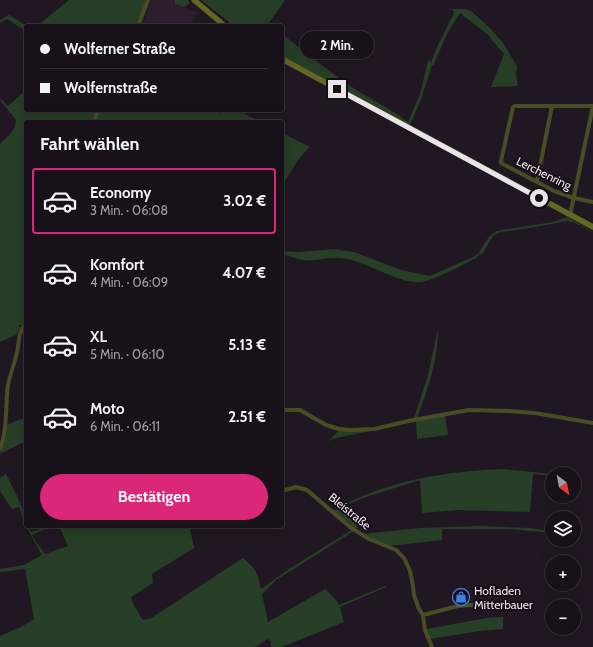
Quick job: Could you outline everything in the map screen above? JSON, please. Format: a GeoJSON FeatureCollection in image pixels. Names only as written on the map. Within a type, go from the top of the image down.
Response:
{"type":"FeatureCollection","features":[{"type":"Feature","properties":{"kind":"main road"},"geometry":{"type":"LineString","coordinates":[[194,0],[222,24]]}},
{"type":"Feature","properties":{"kind":"main road"},"geometry":{"type":"LineString","coordinates":[[284,60],[593,227]]}},
{"type":"Feature","properties":{"kind":"street"},"geometry":{"type":"LineString","coordinates":[[139,24],[148,0]]}},
{"type":"Feature","properties":{"kind":"street"},"geometry":{"type":"LineString","coordinates":[[537,182],[552,106]]}},
{"type":"Feature","properties":{"kind":"street"},"geometry":{"type":"LineString","coordinates":[[574,198],[593,106]]}},
{"type":"Feature","properties":{"kind":"street","name":"Lerchenring"},"geometry":{"type":"LineString","coordinates":[[593,106],[513,107],[501,161],[501,164],[554,191],[574,198],[593,202]]}},
{"type":"Feature","properties":{"kind":"street","name":"Lerchenring"},"geometry":{"type":"LineString","coordinates":[[570,215],[574,198]]}},
{"type":"Feature","properties":{"kind":"street"},"geometry":{"type":"LineString","coordinates":[[0,449],[7,415],[8,384],[18,350],[17,341],[24,328]]}},
{"type":"Feature","properties":{"kind":"street"},"geometry":{"type":"LineString","coordinates":[[284,410],[297,409],[326,425],[339,429],[351,430],[374,429],[413,420],[470,410],[529,413],[593,423]]}},
{"type":"Feature","properties":{"kind":"street","name":"Bleistraße"},"geometry":{"type":"LineString","coordinates":[[284,490],[296,487],[307,490],[350,526],[369,539],[396,550],[404,558],[411,577],[414,595],[423,615]]}},
{"type":"Feature","properties":{"kind":"street"},"geometry":{"type":"LineString","coordinates":[[432,647],[425,630],[423,615],[458,606],[483,604]]}},
{"type":"Feature","properties":{"kind":"shaded area"},"geometry":{"type":"Polygon","coordinates":[[[151,0],[175,0],[175,4],[198,12],[191,24],[142,24],[151,0]]]}},
{"type":"Feature","properties":{"kind":"green space"},"geometry":{"type":"Polygon","coordinates":[[[69,0],[146,0],[138,24],[39,24],[69,0]]]}},
{"type":"Feature","properties":{"kind":"green space"},"geometry":{"type":"Polygon","coordinates":[[[175,0],[188,0],[190,3],[184,7],[175,4],[175,0]]]}},
{"type":"Feature","properties":{"kind":"green space"},"geometry":{"type":"Polygon","coordinates":[[[201,0],[285,0],[269,23],[270,24],[231,24],[201,0]]]}},
{"type":"Feature","properties":{"kind":"green space"},"geometry":{"type":"Polygon","coordinates":[[[448,9],[465,9],[471,11],[490,28],[503,43],[517,66],[516,75],[518,86],[491,87],[504,54],[487,34],[460,13],[447,34],[433,66],[432,65],[421,99],[410,125],[284,57],[284,36],[361,93],[391,110],[408,122],[420,94],[428,61],[431,62],[454,13],[453,10],[448,9]]]}},
{"type":"Feature","properties":{"kind":"green space"},"geometry":{"type":"Polygon","coordinates":[[[9,15],[24,24],[24,30],[7,19],[0,23],[0,20],[9,15]]]}},
{"type":"Feature","properties":{"kind":"green space"},"geometry":{"type":"Polygon","coordinates":[[[24,92],[24,112],[95,112],[93,120],[24,120],[24,324],[19,325],[20,328],[16,335],[0,342],[0,144],[13,130],[16,120],[0,98],[8,106],[24,92]]]}},
{"type":"Feature","properties":{"kind":"green space"},"geometry":{"type":"Polygon","coordinates":[[[99,112],[217,112],[221,114],[222,112],[242,112],[257,120],[97,120],[99,112]]]}},
{"type":"Feature","properties":{"kind":"green space"},"geometry":{"type":"Polygon","coordinates":[[[284,134],[310,147],[300,157],[284,183],[284,134]]]}},
{"type":"Feature","properties":{"kind":"green space"},"geometry":{"type":"Polygon","coordinates":[[[567,217],[593,232],[568,221],[501,232],[494,235],[482,255],[479,252],[489,237],[496,231],[553,222],[567,217]]]}},
{"type":"Feature","properties":{"kind":"green space"},"geometry":{"type":"Polygon","coordinates":[[[334,249],[354,252],[401,270],[430,276],[479,253],[480,254],[476,258],[433,279],[412,282],[402,280],[361,263],[342,258],[306,260],[284,255],[284,251],[299,252],[334,249]]]}},
{"type":"Feature","properties":{"kind":"green space"},"geometry":{"type":"Polygon","coordinates":[[[438,329],[438,341],[432,374],[417,418],[414,418],[428,375],[438,329]]]}},
{"type":"Feature","properties":{"kind":"green space"},"geometry":{"type":"Polygon","coordinates":[[[445,415],[448,435],[417,439],[416,421],[445,415]]]}},
{"type":"Feature","properties":{"kind":"green space"},"geometry":{"type":"Polygon","coordinates":[[[24,418],[24,442],[0,454],[7,425],[24,418]]]}},
{"type":"Feature","properties":{"kind":"green space"},"geometry":{"type":"Polygon","coordinates":[[[340,430],[374,430],[332,439],[327,442],[340,430]]]}},
{"type":"Feature","properties":{"kind":"green space"},"geometry":{"type":"Polygon","coordinates":[[[503,469],[545,473],[545,475],[533,474],[530,512],[457,510],[422,513],[420,480],[366,497],[342,507],[358,527],[354,529],[333,511],[373,492],[394,485],[438,475],[503,469]]]}},
{"type":"Feature","properties":{"kind":"green space"},"geometry":{"type":"Polygon","coordinates":[[[6,474],[22,507],[24,520],[19,507],[12,509],[0,491],[0,478],[6,474]]]}},
{"type":"Feature","properties":{"kind":"green space"},"geometry":{"type":"Polygon","coordinates":[[[480,526],[529,528],[545,530],[545,532],[507,529],[442,529],[442,540],[390,546],[362,534],[420,528],[480,526]]]}},
{"type":"Feature","properties":{"kind":"green space"},"geometry":{"type":"Polygon","coordinates":[[[27,528],[29,528],[31,532],[48,528],[32,535],[45,554],[68,546],[60,528],[191,528],[190,529],[194,548],[152,574],[153,583],[131,597],[133,604],[144,620],[151,618],[243,558],[256,572],[261,589],[351,529],[354,531],[276,580],[262,594],[268,622],[325,589],[339,605],[385,586],[386,587],[340,607],[344,622],[282,647],[271,647],[271,642],[268,639],[255,647],[0,647],[0,636],[21,627],[34,619],[25,569],[0,572],[0,569],[24,565],[42,555],[27,528]]]}},
{"type":"Feature","properties":{"kind":"green space"},"geometry":{"type":"Polygon","coordinates":[[[503,617],[503,629],[430,639],[426,629],[487,618],[503,617]]]}},
{"type":"Feature","properties":{"kind":"place","name":"Hofladen Mitterbauer"},"geometry":{"type":"Point","coordinates":[461,597]}},
{"type":"Feature","properties":{"kind":"route"},"geometry":{"type":"LineString","coordinates":[[337,89],[539,198]]}}]}
